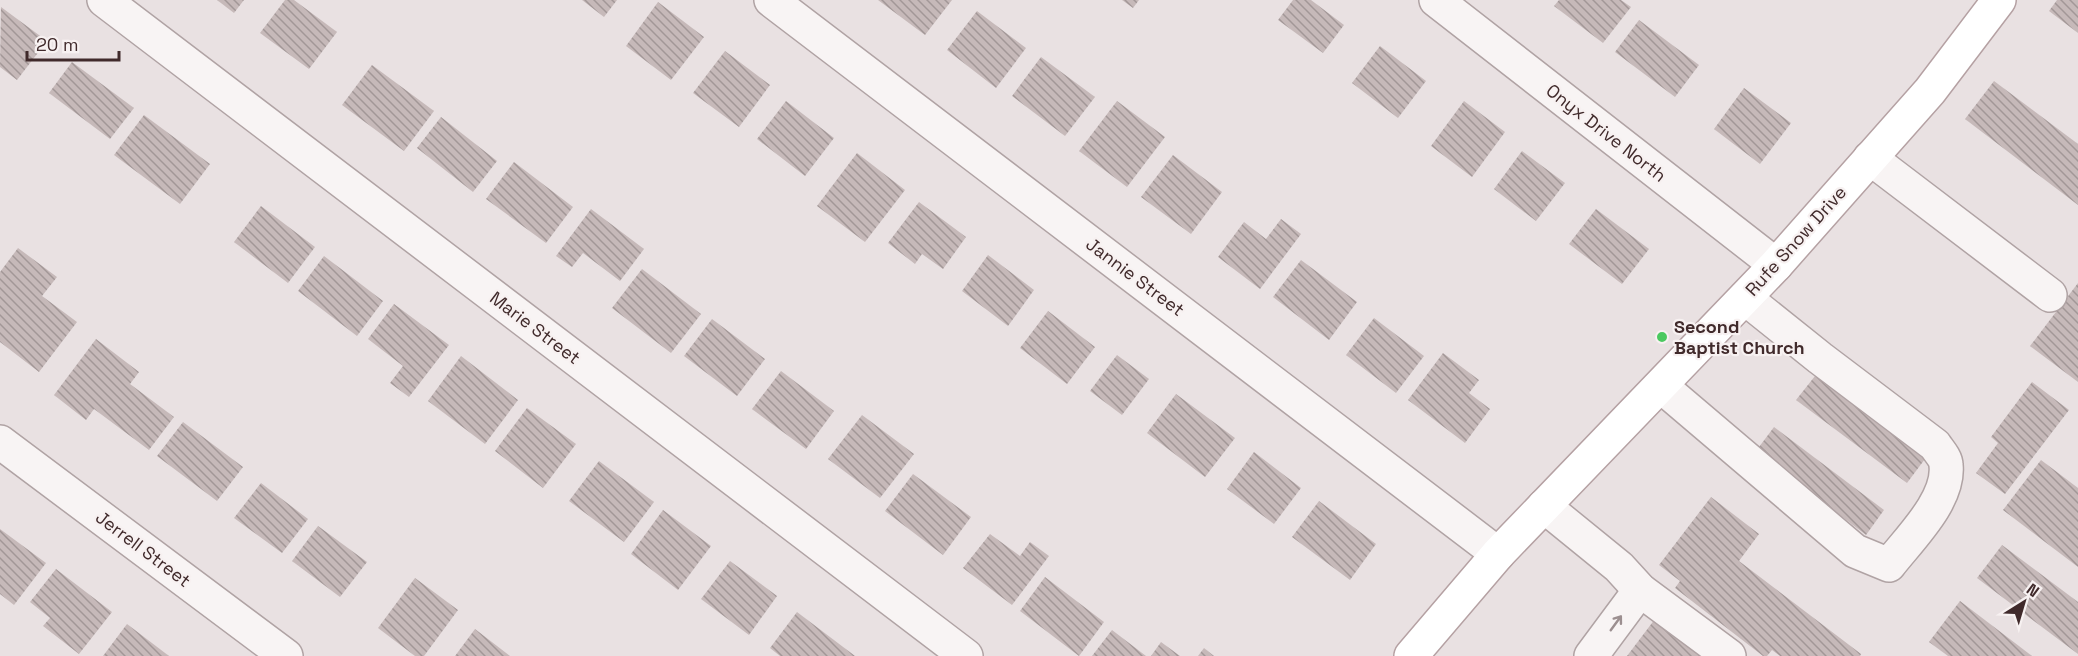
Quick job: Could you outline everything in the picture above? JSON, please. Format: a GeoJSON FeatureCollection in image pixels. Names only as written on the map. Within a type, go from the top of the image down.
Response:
{"type":"FeatureCollection","features":[{"type":"Feature","properties":{"kind":"main road","name":"Rufe Snow Drive"},"geometry":{"type":"LineString","coordinates":[[1411,656],[1498,554],[1776,265],[1929,91],[1999,0]]}},
{"type":"Feature","properties":{"kind":"street","name":"Marie Street"},"geometry":{"type":"LineString","coordinates":[[104,0],[966,656]]}},
{"type":"Feature","properties":{"kind":"street","name":"Jannie Street"},"geometry":{"type":"LineString","coordinates":[[771,0],[1498,554]]}},
{"type":"Feature","properties":{"kind":"street","name":"Onyx Drive North"},"geometry":{"type":"LineString","coordinates":[[1436,0],[1776,265]]}},
{"type":"Feature","properties":{"kind":"street"},"geometry":{"type":"LineString","coordinates":[[1870,158],[2050,295]]}},
{"type":"Feature","properties":{"kind":"street"},"geometry":{"type":"LineString","coordinates":[[1661,386],[1855,551],[1889,565],[1938,502],[1947,463],[1935,445],[1745,298]]}},
{"type":"Feature","properties":{"kind":"street","name":"Jerrell Street"},"geometry":{"type":"LineString","coordinates":[[0,442],[286,656]]}},
{"type":"Feature","properties":{"kind":"street"},"geometry":{"type":"LineString","coordinates":[[1544,506],[1619,567],[1640,590],[1730,656]]}},
{"type":"Feature","properties":{"kind":"street"},"geometry":{"type":"LineString","coordinates":[[1592,656],[1640,590]]}},
{"type":"Feature","properties":{"kind":"building"},"geometry":{"type":"Polygon","coordinates":[[[217,0],[244,0],[234,13],[217,0]]]}},
{"type":"Feature","properties":{"kind":"building"},"geometry":{"type":"Polygon","coordinates":[[[285,0],[294,0],[337,32],[309,69],[260,33],[285,0]]]}},
{"type":"Feature","properties":{"kind":"building"},"geometry":{"type":"Polygon","coordinates":[[[582,0],[617,0],[604,17],[582,0]]]}},
{"type":"Feature","properties":{"kind":"building"},"geometry":{"type":"Polygon","coordinates":[[[878,0],[952,0],[925,35],[878,0]]]}},
{"type":"Feature","properties":{"kind":"building"},"geometry":{"type":"Polygon","coordinates":[[[1122,0],[1139,0],[1133,8],[1122,0]]]}},
{"type":"Feature","properties":{"kind":"building"},"geometry":{"type":"Polygon","coordinates":[[[1293,0],[1311,0],[1344,25],[1323,53],[1278,20],[1293,0]]]}},
{"type":"Feature","properties":{"kind":"building"},"geometry":{"type":"Polygon","coordinates":[[[1559,0],[1621,0],[1631,7],[1603,43],[1554,6],[1559,0]]]}},
{"type":"Feature","properties":{"kind":"building"},"geometry":{"type":"Polygon","coordinates":[[[2057,0],[2078,0],[2078,33],[2049,11],[2057,0]]]}},
{"type":"Feature","properties":{"kind":"building"},"geometry":{"type":"Polygon","coordinates":[[[658,2],[704,37],[671,80],[626,46],[658,2]]]}},
{"type":"Feature","properties":{"kind":"building"},"geometry":{"type":"Polygon","coordinates":[[[1,7],[47,41],[17,80],[0,67],[1,7]]]}},
{"type":"Feature","properties":{"kind":"building"},"geometry":{"type":"Polygon","coordinates":[[[977,11],[1026,48],[996,88],[947,50],[977,11]]]}},
{"type":"Feature","properties":{"kind":"building"},"geometry":{"type":"Polygon","coordinates":[[[1639,20],[1699,65],[1675,97],[1615,52],[1639,20]]]}},
{"type":"Feature","properties":{"kind":"building"},"geometry":{"type":"Polygon","coordinates":[[[1380,46],[1426,81],[1398,118],[1352,83],[1380,46]]]}},
{"type":"Feature","properties":{"kind":"building"},"geometry":{"type":"Polygon","coordinates":[[[725,51],[770,85],[739,127],[693,93],[725,51]]]}},
{"type":"Feature","properties":{"kind":"building"},"geometry":{"type":"Polygon","coordinates":[[[1041,57],[1095,97],[1065,136],[1012,96],[1041,57]]]}},
{"type":"Feature","properties":{"kind":"building"},"geometry":{"type":"Polygon","coordinates":[[[72,62],[134,108],[110,139],[49,93],[72,62]]]}},
{"type":"Feature","properties":{"kind":"building"},"geometry":{"type":"Polygon","coordinates":[[[372,65],[434,111],[404,151],[342,105],[372,65]]]}},
{"type":"Feature","properties":{"kind":"building"},"geometry":{"type":"Polygon","coordinates":[[[1994,81],[2078,144],[2078,205],[1965,119],[1994,81]]]}},
{"type":"Feature","properties":{"kind":"building"},"geometry":{"type":"Polygon","coordinates":[[[1744,88],[1791,123],[1760,164],[1714,129],[1744,88]]]}},
{"type":"Feature","properties":{"kind":"building"},"geometry":{"type":"Polygon","coordinates":[[[786,101],[834,138],[805,176],[757,139],[786,101]]]}},
{"type":"Feature","properties":{"kind":"building"},"geometry":{"type":"Polygon","coordinates":[[[1117,101],[1165,137],[1127,187],[1079,151],[1117,101]]]}},
{"type":"Feature","properties":{"kind":"building"},"geometry":{"type":"Polygon","coordinates":[[[1464,101],[1505,132],[1472,177],[1431,146],[1464,101]]]}},
{"type":"Feature","properties":{"kind":"building"},"geometry":{"type":"Polygon","coordinates":[[[144,115],[210,164],[180,204],[114,155],[144,115]]]}},
{"type":"Feature","properties":{"kind":"building"},"geometry":{"type":"Polygon","coordinates":[[[441,117],[497,161],[473,192],[417,148],[441,117]]]}},
{"type":"Feature","properties":{"kind":"building"},"geometry":{"type":"Polygon","coordinates":[[[1522,151],[1565,183],[1536,221],[1494,189],[1522,151]]]}},
{"type":"Feature","properties":{"kind":"building"},"geometry":{"type":"Polygon","coordinates":[[[857,153],[905,190],[865,242],[817,206],[857,153]]]}},
{"type":"Feature","properties":{"kind":"building"},"geometry":{"type":"Polygon","coordinates":[[[1173,155],[1222,192],[1191,234],[1141,197],[1173,155]]]}},
{"type":"Feature","properties":{"kind":"building"},"geometry":{"type":"Polygon","coordinates":[[[514,162],[573,207],[546,243],[486,199],[514,162]]]}},
{"type":"Feature","properties":{"kind":"building"},"geometry":{"type":"Polygon","coordinates":[[[919,202],[966,237],[943,269],[922,254],[915,264],[888,243],[919,202]]]}},
{"type":"Feature","properties":{"kind":"building"},"geometry":{"type":"Polygon","coordinates":[[[261,206],[315,247],[288,283],[234,242],[261,206]]]}},
{"type":"Feature","properties":{"kind":"building"},"geometry":{"type":"Polygon","coordinates":[[[591,209],[644,249],[620,281],[583,253],[572,267],[556,256],[591,209]]]}},
{"type":"Feature","properties":{"kind":"building"},"geometry":{"type":"Polygon","coordinates":[[[1596,209],[1649,249],[1622,284],[1569,244],[1596,209]]]}},
{"type":"Feature","properties":{"kind":"building"},"geometry":{"type":"Polygon","coordinates":[[[1281,219],[1301,234],[1260,289],[1218,257],[1244,222],[1266,239],[1281,219]]]}},
{"type":"Feature","properties":{"kind":"building"},"geometry":{"type":"Polygon","coordinates":[[[18,248],[57,277],[42,296],[77,322],[39,372],[0,342],[0,272],[18,248]]]}},
{"type":"Feature","properties":{"kind":"building"},"geometry":{"type":"Polygon","coordinates":[[[988,255],[1034,290],[1008,326],[962,291],[988,255]]]}},
{"type":"Feature","properties":{"kind":"building"},"geometry":{"type":"Polygon","coordinates":[[[324,256],[383,301],[357,336],[298,291],[324,256]]]}},
{"type":"Feature","properties":{"kind":"building"},"geometry":{"type":"Polygon","coordinates":[[[1301,260],[1357,302],[1329,340],[1273,297],[1301,260]]]}},
{"type":"Feature","properties":{"kind":"building"},"geometry":{"type":"Polygon","coordinates":[[[642,269],[701,314],[671,353],[612,308],[642,269]]]}},
{"type":"Feature","properties":{"kind":"building"},"geometry":{"type":"Polygon","coordinates":[[[2078,283],[2078,382],[2030,346],[2078,283]]]}},
{"type":"Feature","properties":{"kind":"building"},"geometry":{"type":"Polygon","coordinates":[[[394,304],[449,345],[409,397],[390,383],[403,366],[368,339],[394,304]]]}},
{"type":"Feature","properties":{"kind":"building"},"geometry":{"type":"Polygon","coordinates":[[[1048,311],[1095,347],[1067,384],[1020,348],[1048,311]]]}},
{"type":"Feature","properties":{"kind":"building"},"geometry":{"type":"Polygon","coordinates":[[[1374,318],[1424,356],[1396,393],[1346,355],[1374,318]]]}},
{"type":"Feature","properties":{"kind":"building"},"geometry":{"type":"Polygon","coordinates":[[[712,319],[765,359],[737,396],[684,356],[712,319]]]}},
{"type":"Feature","properties":{"kind":"building"},"geometry":{"type":"Polygon","coordinates":[[[96,339],[139,372],[130,384],[174,417],[149,450],[94,409],[86,420],[54,395],[96,339]]]}},
{"type":"Feature","properties":{"kind":"building"},"geometry":{"type":"Polygon","coordinates":[[[1443,353],[1479,380],[1469,393],[1490,409],[1465,443],[1408,400],[1443,353]]]}},
{"type":"Feature","properties":{"kind":"building"},"geometry":{"type":"Polygon","coordinates":[[[1117,355],[1149,379],[1122,415],[1090,391],[1117,355]]]}},
{"type":"Feature","properties":{"kind":"building"},"geometry":{"type":"Polygon","coordinates":[[[461,356],[518,400],[485,444],[428,401],[461,356]]]}},
{"type":"Feature","properties":{"kind":"building"},"geometry":{"type":"Polygon","coordinates":[[[781,371],[834,411],[806,449],[752,409],[781,371]]]}},
{"type":"Feature","properties":{"kind":"building"},"geometry":{"type":"Polygon","coordinates":[[[1815,376],[1925,459],[1907,483],[1796,400],[1815,376]]]}},
{"type":"Feature","properties":{"kind":"building"},"geometry":{"type":"Polygon","coordinates":[[[2032,382],[2069,410],[2005,494],[1976,473],[1998,443],[1991,437],[2032,382]]]}},
{"type":"Feature","properties":{"kind":"building"},"geometry":{"type":"Polygon","coordinates":[[[1176,394],[1235,438],[1205,477],[1147,433],[1176,394]]]}},
{"type":"Feature","properties":{"kind":"building"},"geometry":{"type":"Polygon","coordinates":[[[527,408],[576,444],[543,488],[495,451],[527,408]]]}},
{"type":"Feature","properties":{"kind":"building"},"geometry":{"type":"Polygon","coordinates":[[[862,415],[914,454],[880,498],[828,459],[862,415]]]}},
{"type":"Feature","properties":{"kind":"building"},"geometry":{"type":"Polygon","coordinates":[[[183,422],[243,467],[217,501],[157,456],[183,422]]]}},
{"type":"Feature","properties":{"kind":"building"},"geometry":{"type":"Polygon","coordinates":[[[1774,427],[1884,510],[1866,535],[1756,451],[1774,427]]]}},
{"type":"Feature","properties":{"kind":"building"},"geometry":{"type":"Polygon","coordinates":[[[1254,452],[1301,488],[1274,524],[1227,489],[1254,452]]]}},
{"type":"Feature","properties":{"kind":"building"},"geometry":{"type":"Polygon","coordinates":[[[2041,460],[2078,488],[2078,567],[2003,510],[2041,460]]]}},
{"type":"Feature","properties":{"kind":"building"},"geometry":{"type":"Polygon","coordinates":[[[599,461],[654,502],[624,542],[569,501],[599,461]]]}},
{"type":"Feature","properties":{"kind":"building"},"geometry":{"type":"Polygon","coordinates":[[[913,474],[971,517],[943,555],[885,511],[913,474]]]}},
{"type":"Feature","properties":{"kind":"building"},"geometry":{"type":"Polygon","coordinates":[[[261,483],[308,519],[282,553],[234,518],[261,483]]]}},
{"type":"Feature","properties":{"kind":"building"},"geometry":{"type":"Polygon","coordinates":[[[1711,497],[1759,534],[1739,561],[1861,654],[1860,656],[1780,656],[1772,650],[1767,656],[1763,656],[1675,588],[1680,581],[1659,565],[1711,497]]]}},
{"type":"Feature","properties":{"kind":"building"},"geometry":{"type":"Polygon","coordinates":[[[1319,501],[1376,544],[1350,580],[1292,537],[1319,501]]]}},
{"type":"Feature","properties":{"kind":"building"},"geometry":{"type":"Polygon","coordinates":[[[663,510],[711,546],[678,590],[631,554],[663,510]]]}},
{"type":"Feature","properties":{"kind":"building"},"geometry":{"type":"Polygon","coordinates":[[[318,526],[367,562],[340,597],[292,561],[318,526]]]}},
{"type":"Feature","properties":{"kind":"building"},"geometry":{"type":"Polygon","coordinates":[[[0,529],[46,563],[14,605],[0,594],[0,529]]]}},
{"type":"Feature","properties":{"kind":"building"},"geometry":{"type":"Polygon","coordinates":[[[990,534],[1020,556],[1030,542],[1049,556],[1012,605],[963,568],[990,534]]]}},
{"type":"Feature","properties":{"kind":"building"},"geometry":{"type":"Polygon","coordinates":[[[2002,545],[2078,602],[2078,654],[1977,578],[2002,545]]]}},
{"type":"Feature","properties":{"kind":"building"},"geometry":{"type":"Polygon","coordinates":[[[730,561],[777,596],[749,635],[701,599],[730,561]]]}},
{"type":"Feature","properties":{"kind":"building"},"geometry":{"type":"Polygon","coordinates":[[[56,569],[112,612],[79,654],[43,626],[50,618],[30,602],[56,569]]]}},
{"type":"Feature","properties":{"kind":"building"},"geometry":{"type":"Polygon","coordinates":[[[1045,577],[1104,622],[1079,656],[1020,611],[1045,577]]]}},
{"type":"Feature","properties":{"kind":"building"},"geometry":{"type":"Polygon","coordinates":[[[415,578],[458,610],[424,656],[415,656],[378,628],[415,578]]]}},
{"type":"Feature","properties":{"kind":"building"},"geometry":{"type":"Polygon","coordinates":[[[1960,601],[2032,656],[1948,656],[1929,642],[1960,601]]]}},
{"type":"Feature","properties":{"kind":"building"},"geometry":{"type":"Polygon","coordinates":[[[797,612],[855,656],[780,656],[770,648],[797,612]]]}},
{"type":"Feature","properties":{"kind":"building"},"geometry":{"type":"Polygon","coordinates":[[[1655,619],[1704,656],[1627,656],[1655,619]]]}},
{"type":"Feature","properties":{"kind":"building"},"geometry":{"type":"Polygon","coordinates":[[[127,624],[169,656],[103,656],[127,624]]]}},
{"type":"Feature","properties":{"kind":"building"},"geometry":{"type":"Polygon","coordinates":[[[475,629],[510,656],[455,656],[475,629]]]}},
{"type":"Feature","properties":{"kind":"building"},"geometry":{"type":"Polygon","coordinates":[[[1112,630],[1146,656],[1092,656],[1112,630]]]}},
{"type":"Feature","properties":{"kind":"building"},"geometry":{"type":"Polygon","coordinates":[[[1161,642],[1180,656],[1151,656],[1161,642]]]}},
{"type":"Feature","properties":{"kind":"building"},"geometry":{"type":"Polygon","coordinates":[[[1204,648],[1214,656],[1198,656],[1204,648]]]}},
{"type":"Feature","properties":{"kind":"place","name":"Second Baptist Church"},"geometry":{"type":"Point","coordinates":[1662,337]}}]}
